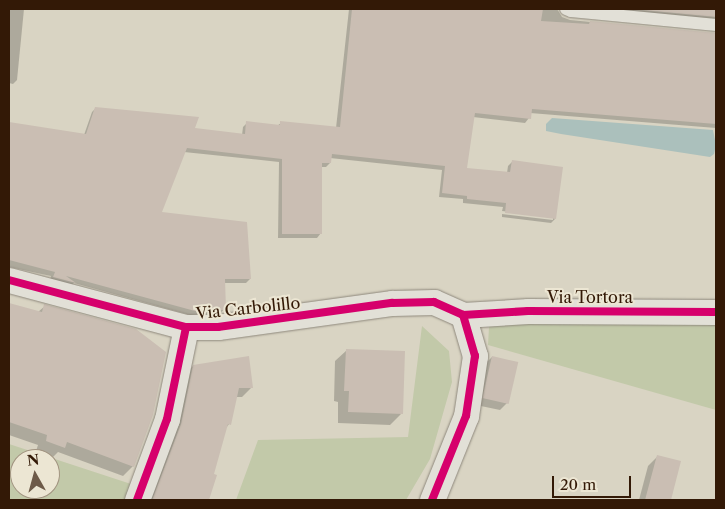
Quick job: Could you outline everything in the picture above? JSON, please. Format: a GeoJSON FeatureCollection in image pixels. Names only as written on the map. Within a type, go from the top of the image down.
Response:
{"type":"FeatureCollection","features":[{"type":"Feature","properties":{"kind":"street","name":"Via Carbolillo"},"geometry":{"type":"LineString","coordinates":[[9,280],[186,327],[218,327],[392,302],[434,302],[463,315]]}},
{"type":"Feature","properties":{"kind":"street","name":"Via Tortora"},"geometry":{"type":"LineString","coordinates":[[463,315],[528,311],[716,312]]}},
{"type":"Feature","properties":{"kind":"street"},"geometry":{"type":"LineString","coordinates":[[432,500],[466,416],[475,356],[463,315]]}},
{"type":"Feature","properties":{"kind":"street"},"geometry":{"type":"LineString","coordinates":[[137,500],[167,419],[186,327]]}},
{"type":"Feature","properties":{"kind":"lane"},"geometry":{"type":"LineString","coordinates":[[566,9],[571,12],[716,25]]}},
{"type":"Feature","properties":{"kind":"green space"},"geometry":{"type":"Polygon","coordinates":[[[716,316],[716,410],[488,345],[489,327],[499,319],[716,316]]]}},
{"type":"Feature","properties":{"kind":"green space"},"geometry":{"type":"Polygon","coordinates":[[[422,326],[449,351],[452,382],[430,459],[406,500],[236,500],[258,440],[408,437],[422,326]]]}},
{"type":"Feature","properties":{"kind":"green space"},"geometry":{"type":"Polygon","coordinates":[[[9,444],[24,449],[10,449],[10,499],[60,499],[60,461],[131,484],[125,500],[9,500],[9,444]]]}},
{"type":"Feature","properties":{"kind":"shaded area"},"geometry":{"type":"Polygon","coordinates":[[[552,118],[713,130],[716,145],[714,154],[710,157],[561,134],[546,131],[546,124],[552,118]]]}},
{"type":"Feature","properties":{"kind":"building"},"geometry":{"type":"Polygon","coordinates":[[[352,9],[543,9],[541,21],[589,24],[590,21],[716,33],[716,124],[532,109],[531,119],[475,113],[467,168],[510,172],[512,160],[563,167],[556,219],[505,213],[506,203],[467,199],[467,196],[442,193],[445,166],[332,154],[331,163],[322,163],[322,234],[282,234],[282,159],[187,148],[162,212],[247,222],[251,279],[225,279],[226,310],[195,311],[66,276],[76,283],[53,277],[55,272],[9,260],[9,122],[86,134],[95,107],[199,117],[195,128],[245,134],[246,121],[280,125],[280,121],[340,127],[352,9]]]}},
{"type":"Feature","properties":{"kind":"building"},"geometry":{"type":"Polygon","coordinates":[[[632,9],[716,9],[716,17],[632,9]]]}},
{"type":"Feature","properties":{"kind":"building"},"geometry":{"type":"Polygon","coordinates":[[[9,303],[42,312],[44,304],[136,329],[166,352],[153,415],[134,467],[67,442],[65,448],[46,441],[47,435],[9,422],[9,303]]]}},
{"type":"Feature","properties":{"kind":"building"},"geometry":{"type":"Polygon","coordinates":[[[346,349],[405,351],[403,414],[348,412],[349,391],[344,391],[346,349]]]}},
{"type":"Feature","properties":{"kind":"building"},"geometry":{"type":"Polygon","coordinates":[[[249,356],[253,388],[239,388],[231,425],[228,424],[214,474],[217,475],[209,500],[152,500],[181,424],[193,365],[249,356]]]}},
{"type":"Feature","properties":{"kind":"building"},"geometry":{"type":"Polygon","coordinates":[[[492,356],[518,362],[509,404],[482,398],[492,356]]]}},
{"type":"Feature","properties":{"kind":"building"},"geometry":{"type":"Polygon","coordinates":[[[657,455],[681,461],[671,500],[645,500],[657,455]]]}},
{"type":"Feature","properties":{"kind":"cycle path"},"geometry":{"type":"LineString","coordinates":[[9,280],[186,327],[218,327],[392,303],[434,302],[463,315],[528,311],[716,312]]}},
{"type":"Feature","properties":{"kind":"cycle path"},"geometry":{"type":"LineString","coordinates":[[432,500],[466,416],[475,356],[463,315]]}},
{"type":"Feature","properties":{"kind":"cycle path"},"geometry":{"type":"LineString","coordinates":[[137,500],[167,419],[186,327]]}}]}
